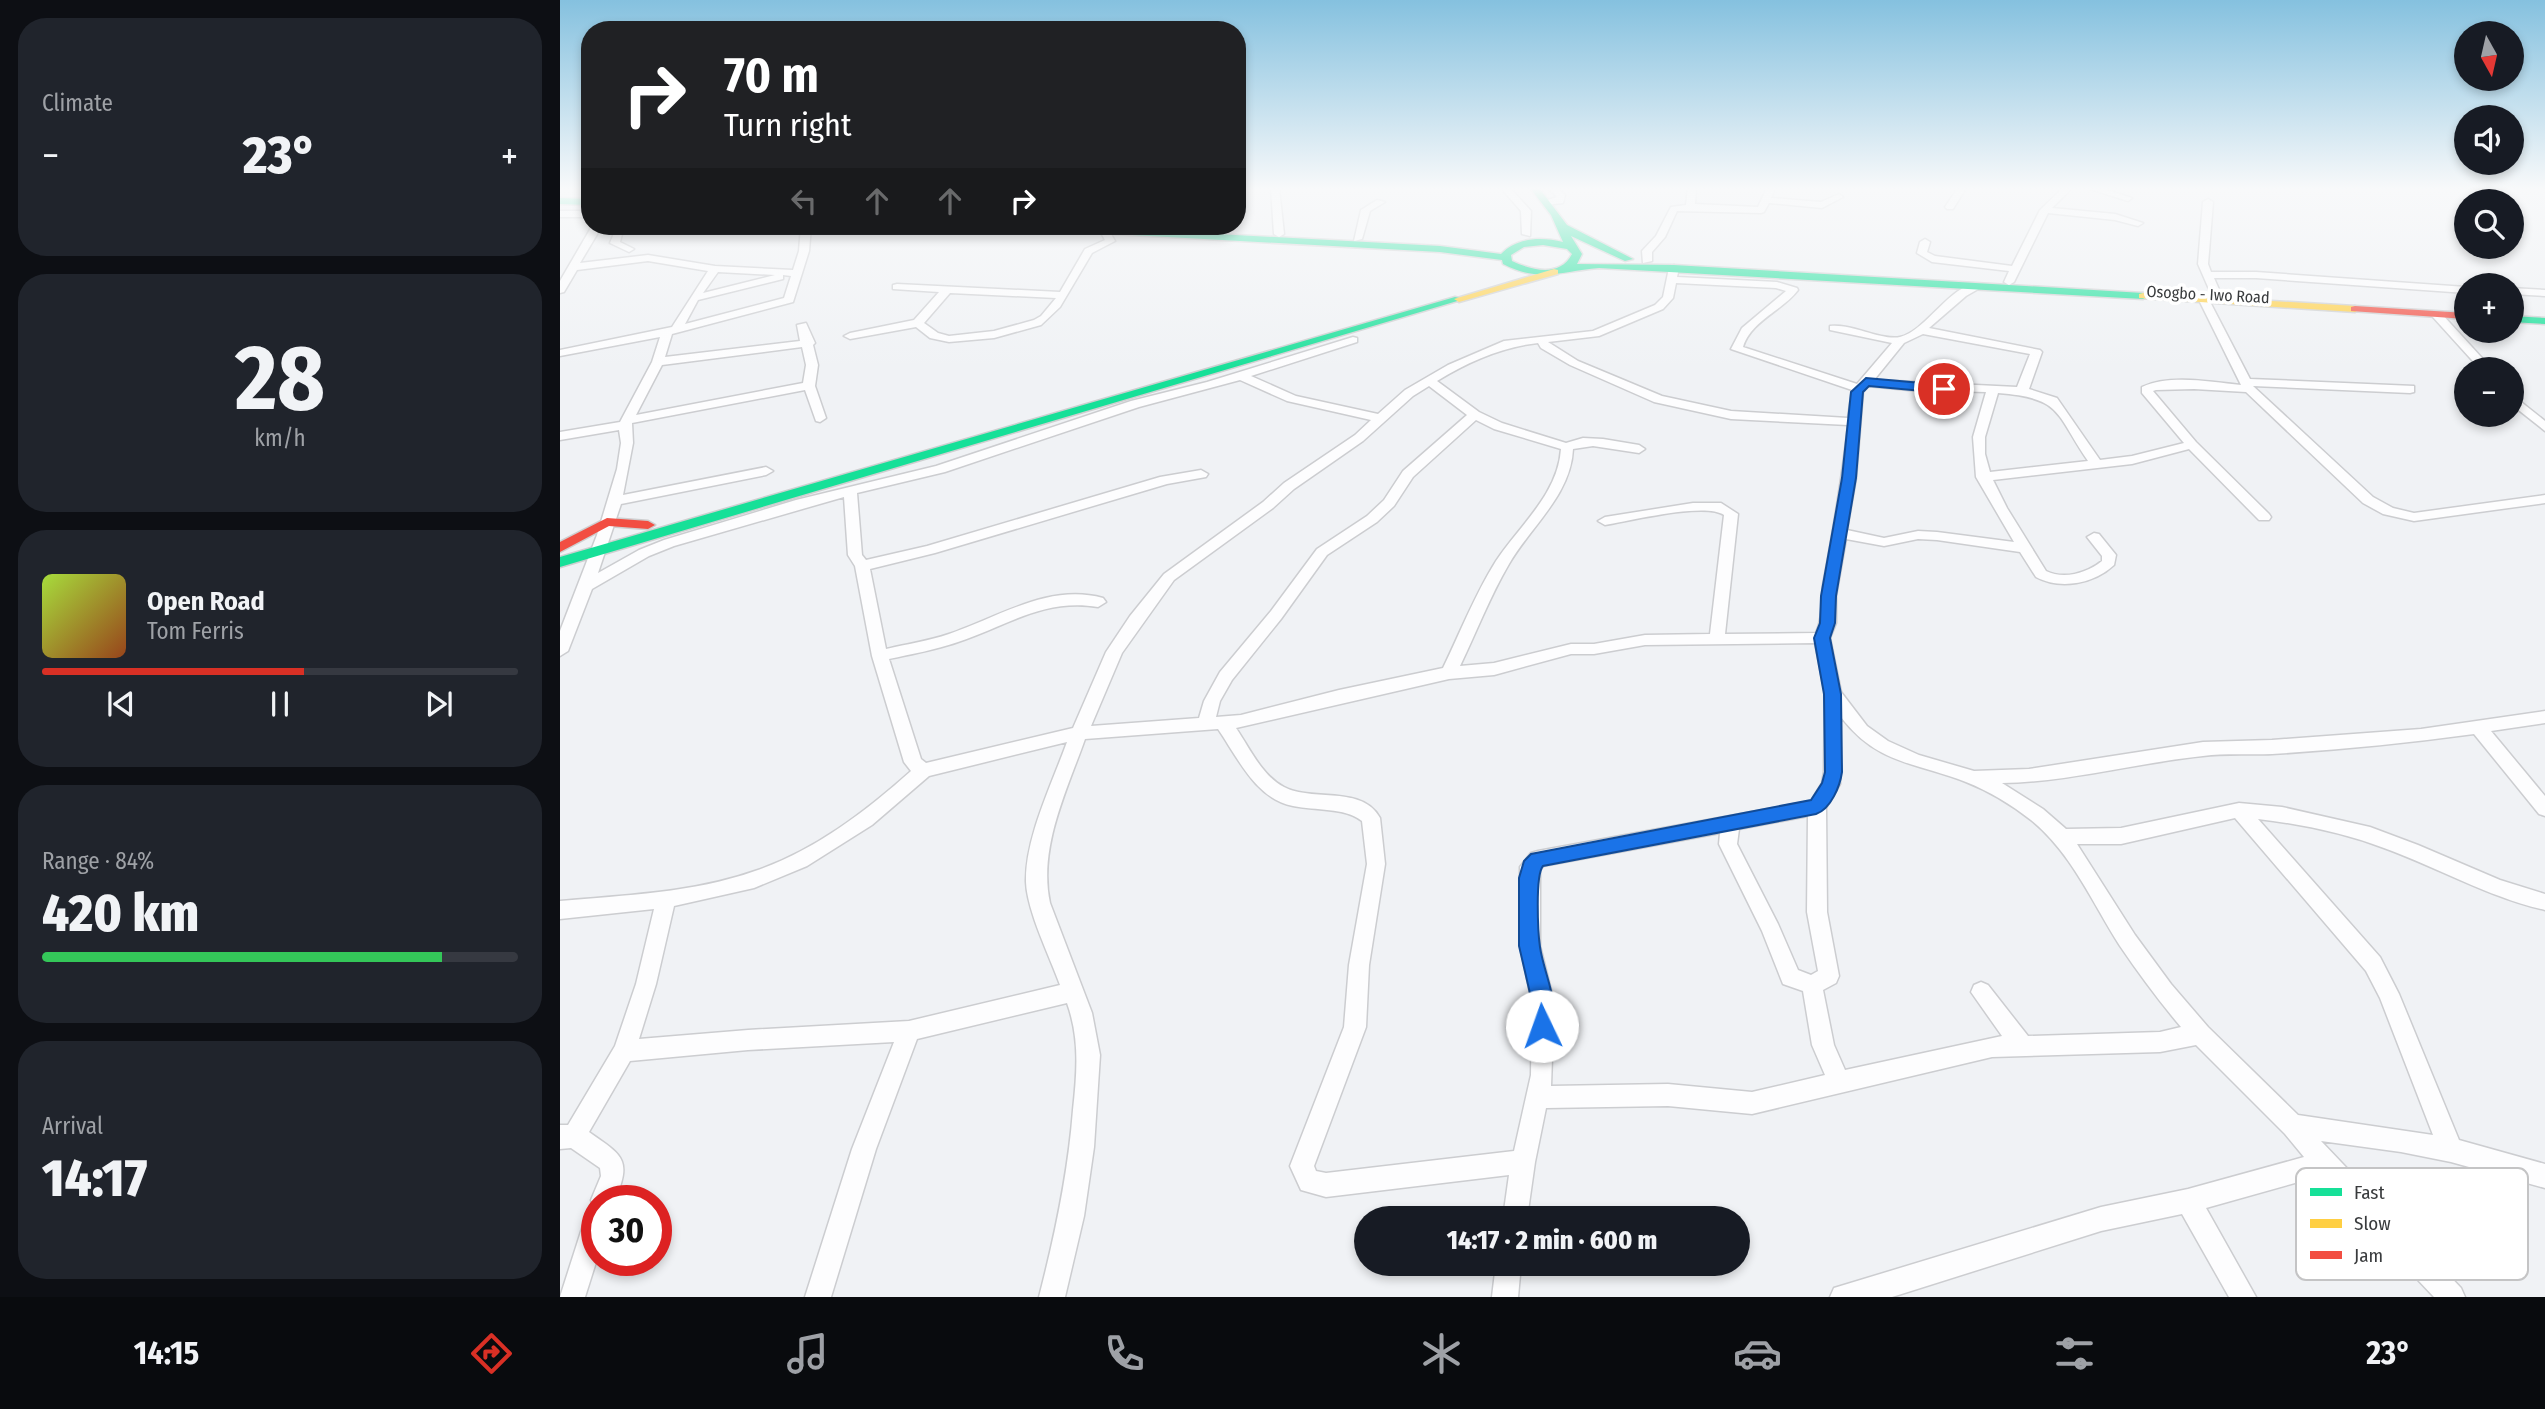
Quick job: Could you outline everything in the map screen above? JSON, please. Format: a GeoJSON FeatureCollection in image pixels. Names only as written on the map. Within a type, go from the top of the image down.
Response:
{"type":"FeatureCollection","features":[{"type":"Feature","properties":{"kind":"main road"},"geometry":{"type":"LineString","coordinates":[[1431,249],[1514,250]]}},
{"type":"Feature","properties":{"kind":"main road"},"geometry":{"type":"LineString","coordinates":[[1503,249],[1514,250]]}},
{"type":"Feature","properties":{"kind":"main road","name":"Osogbo - Iwo Road"},"geometry":{"type":"LineString","coordinates":[[1514,250],[1520,249]]}},
{"type":"Feature","properties":{"kind":"main road"},"geometry":{"type":"LineString","coordinates":[[1570,267],[1578,258],[1571,249]]}},
{"type":"Feature","properties":{"kind":"main road","name":"Osogbo - Iwo Road"},"geometry":{"type":"LineString","coordinates":[[1574,249],[1647,261],[2012,275],[2210,297],[2454,315]]}},
{"type":"Feature","properties":{"kind":"main road"},"geometry":{"type":"LineString","coordinates":[[1604,249],[1628,259]]}},
{"type":"Feature","properties":{"kind":"main road"},"geometry":{"type":"LineString","coordinates":[[1514,250],[1512,266],[1531,272],[1554,272]]}},
{"type":"Feature","properties":{"kind":"main road"},"geometry":{"type":"LineString","coordinates":[[560,562],[648,525],[1491,282],[1501,276],[1514,250]]}},
{"type":"Feature","properties":{"kind":"main road","name":"Osogbo - Iwo Road"},"geometry":{"type":"LineString","coordinates":[[598,545],[1570,267],[1598,264],[1673,274],[1723,271],[2454,308]]}},
{"type":"Feature","properties":{"kind":"main road"},"geometry":{"type":"LineString","coordinates":[[2524,313],[2545,314]]}},
{"type":"Feature","properties":{"kind":"main road"},"geometry":{"type":"LineString","coordinates":[[2524,320],[2545,321]]}},
{"type":"Feature","properties":{"kind":"main road"},"geometry":{"type":"LineString","coordinates":[[560,549],[607,522],[648,525]]}},
{"type":"Feature","properties":{"kind":"main road"},"geometry":{"type":"LineString","coordinates":[[560,549],[598,545]]}},
{"type":"Feature","properties":{"kind":"street"},"geometry":{"type":"LineString","coordinates":[[560,290],[582,249]]}},
{"type":"Feature","properties":{"kind":"street"},"geometry":{"type":"LineString","coordinates":[[560,353],[671,331],[789,300],[804,249]]}},
{"type":"Feature","properties":{"kind":"street"},"geometry":{"type":"LineString","coordinates":[[918,323],[940,338],[963,338],[1004,331],[1044,319],[1077,275],[1088,251],[1093,249]]}},
{"type":"Feature","properties":{"kind":"street"},"geometry":{"type":"LineString","coordinates":[[1647,261],[1649,249]]}},
{"type":"Feature","properties":{"kind":"street"},"geometry":{"type":"LineString","coordinates":[[1923,249],[1922,253],[1933,259],[2012,275],[2025,249]]}},
{"type":"Feature","properties":{"kind":"street"},"geometry":{"type":"LineString","coordinates":[[2204,249],[2203,264],[2210,297],[2247,386],[2368,500],[2388,511],[2414,517],[2545,499]]}},
{"type":"Feature","properties":{"kind":"street"},"geometry":{"type":"LineString","coordinates":[[568,272],[648,258],[715,268],[795,273]]}},
{"type":"Feature","properties":{"kind":"street"},"geometry":{"type":"LineString","coordinates":[[560,651],[615,501],[629,445],[627,423],[671,331],[715,268]]}},
{"type":"Feature","properties":{"kind":"street"},"geometry":{"type":"LineString","coordinates":[[695,298],[795,273]]}},
{"type":"Feature","properties":{"kind":"street"},"geometry":{"type":"LineString","coordinates":[[1052,1297],[1072,1216],[1087,1094],[1089,1055],[1081,1013],[1040,902],[1036,884],[1037,864],[1048,819],[1079,733],[1114,652],[1135,620],[1169,578],[1429,381],[1503,345],[1595,334],[1659,307],[1668,298],[1673,274],[1777,285],[1793,290],[1746,327],[1737,349],[1862,385],[2042,394],[2055,404],[2096,463]]}},
{"type":"Feature","properties":{"kind":"street"},"geometry":{"type":"LineString","coordinates":[[2207,275],[2256,275],[2454,289]]}},
{"type":"Feature","properties":{"kind":"street"},"geometry":{"type":"LineString","coordinates":[[1730,824],[1728,844],[1771,930],[1790,977],[1812,985],[1829,976],[1817,912],[1816,807],[1831,784],[1833,772],[1833,694],[1822,638],[1828,623],[1829,596],[1849,478],[1853,422],[1862,385],[1900,341],[1921,330],[1962,294],[1976,286]]}},
{"type":"Feature","properties":{"kind":"street"},"geometry":{"type":"LineString","coordinates":[[897,288],[1061,295]]}},
{"type":"Feature","properties":{"kind":"street"},"geometry":{"type":"LineString","coordinates":[[850,336],[918,323],[947,290]]}},
{"type":"Feature","properties":{"kind":"street"},"geometry":{"type":"LineString","coordinates":[[2524,292],[2545,293]]}},
{"type":"Feature","properties":{"kind":"street"},"geometry":{"type":"LineString","coordinates":[[2436,314],[2475,357]]}},
{"type":"Feature","properties":{"kind":"street"},"geometry":{"type":"LineString","coordinates":[[802,325],[812,365],[809,386],[820,418]]}},
{"type":"Feature","properties":{"kind":"street"},"geometry":{"type":"LineString","coordinates":[[1834,328],[1850,329],[1900,341]]}},
{"type":"Feature","properties":{"kind":"street"},"geometry":{"type":"LineString","coordinates":[[1921,330],[2036,352],[2022,391]]}},
{"type":"Feature","properties":{"kind":"street"},"geometry":{"type":"LineString","coordinates":[[583,587],[644,553],[669,543],[801,503],[940,469],[1135,404],[1242,376],[1353,340]]}},
{"type":"Feature","properties":{"kind":"street"},"geometry":{"type":"LineString","coordinates":[[1542,341],[1545,346],[1574,363],[1658,399],[1731,415],[1853,422]]}},
{"type":"Feature","properties":{"kind":"street"},"geometry":{"type":"LineString","coordinates":[[658,362],[746,348],[777,348],[808,343]]}},
{"type":"Feature","properties":{"kind":"street"},"geometry":{"type":"LineString","coordinates":[[1242,376],[1257,385],[1320,408],[1359,414],[1377,421]]}},
{"type":"Feature","properties":{"kind":"street"},"geometry":{"type":"LineString","coordinates":[[1429,381],[1475,415],[1498,425],[1567,447],[1575,443],[1596,443],[1639,449]]}},
{"type":"Feature","properties":{"kind":"street"},"geometry":{"type":"LineString","coordinates":[[2264,517],[2192,445],[2146,390],[2147,387],[2190,385],[2410,389]]}},
{"type":"Feature","properties":{"kind":"street"},"geometry":{"type":"LineString","coordinates":[[560,436],[809,386]]}},
{"type":"Feature","properties":{"kind":"street"},"geometry":{"type":"LineString","coordinates":[[1992,390],[1993,399],[1979,437],[1983,477],[2046,578],[2073,578],[2104,568],[2109,562],[2109,555],[2094,537]]}},
{"type":"Feature","properties":{"kind":"street"},"geometry":{"type":"LineString","coordinates":[[2524,409],[2545,427]]}},
{"type":"Feature","properties":{"kind":"street"},"geometry":{"type":"LineString","coordinates":[[1475,415],[1408,474],[1389,503],[1372,519],[1322,552],[1276,615],[1226,676],[1212,701],[1214,725],[1275,791],[1292,799],[1357,807],[1371,818],[1376,864],[1359,965],[1355,1027],[1302,1166],[1308,1182],[1326,1185],[1361,1182],[1523,1162]]}},
{"type":"Feature","properties":{"kind":"street"},"geometry":{"type":"LineString","coordinates":[[1983,477],[2132,460],[2192,445]]}},
{"type":"Feature","properties":{"kind":"street"},"geometry":{"type":"LineString","coordinates":[[1449,673],[1502,563],[1558,486],[1566,468],[1567,447]]}},
{"type":"Feature","properties":{"kind":"street"},"geometry":{"type":"LineString","coordinates":[[615,501],[766,471]]}},
{"type":"Feature","properties":{"kind":"street"},"geometry":{"type":"LineString","coordinates":[[862,566],[930,550],[1165,480],[1201,474]]}},
{"type":"Feature","properties":{"kind":"street"},"geometry":{"type":"LineString","coordinates":[[850,492],[855,555],[862,566],[880,656],[913,762],[923,771]]}},
{"type":"Feature","properties":{"kind":"street"},"geometry":{"type":"LineString","coordinates":[[1605,521],[1693,507],[1721,507],[1731,514],[1717,638]]}},
{"type":"Feature","properties":{"kind":"street"},"geometry":{"type":"LineString","coordinates":[[1839,533],[1885,541],[1918,535],[1937,536],[2026,548]]}},
{"type":"Feature","properties":{"kind":"street"},"geometry":{"type":"LineString","coordinates":[[880,656],[950,639],[1049,602],[1080,598],[1098,602]]}},
{"type":"Feature","properties":{"kind":"street"},"geometry":{"type":"LineString","coordinates":[[560,910],[666,899],[753,880],[786,867],[873,816],[923,771],[1079,733],[1214,725],[1449,673],[1494,669],[1571,649],[1594,649],[1645,640],[1822,638]]}},
{"type":"Feature","properties":{"kind":"street"},"geometry":{"type":"LineString","coordinates":[[1833,694],[1861,730],[1882,746],[1914,760],[1972,777],[2003,792],[2037,814],[2062,837],[2128,941],[2164,990],[2200,1034],[2293,1126],[2328,1168]]}},
{"type":"Feature","properties":{"kind":"street"},"geometry":{"type":"LineString","coordinates":[[1972,777],[2042,774],[2203,748],[2272,747],[2421,735],[2545,717]]}},
{"type":"Feature","properties":{"kind":"street"},"geometry":{"type":"LineString","coordinates":[[2478,727],[2545,809]]}},
{"type":"Feature","properties":{"kind":"street"},"geometry":{"type":"LineString","coordinates":[[1517,1206],[1523,1162],[1542,1075],[1543,1002],[1530,946],[1530,867],[1538,859],[1816,807]]}},
{"type":"Feature","properties":{"kind":"street"},"geometry":{"type":"LineString","coordinates":[[2062,837],[2121,836],[2239,810],[2303,819],[2365,834],[2411,850],[2503,892],[2545,902]]}},
{"type":"Feature","properties":{"kind":"street"},"geometry":{"type":"LineString","coordinates":[[2239,810],[2374,964],[2389,994],[2451,1150]]}},
{"type":"Feature","properties":{"kind":"street"},"geometry":{"type":"LineString","coordinates":[[609,1185],[612,1176],[610,1161],[567,1136],[624,1051],[646,984],[666,899]]}},
{"type":"Feature","properties":{"kind":"street"},"geometry":{"type":"LineString","coordinates":[[1812,985],[1823,1045],[1839,1082]]}},
{"type":"Feature","properties":{"kind":"street"},"geometry":{"type":"LineString","coordinates":[[624,1051],[748,1040],[909,1031],[1073,992]]}},
{"type":"Feature","properties":{"kind":"street"},"geometry":{"type":"LineString","coordinates":[[1981,992],[2023,1046]]}},
{"type":"Feature","properties":{"kind":"street"},"geometry":{"type":"LineString","coordinates":[[818,1297],[864,1149],[909,1031]]}},
{"type":"Feature","properties":{"kind":"street"},"geometry":{"type":"LineString","coordinates":[[1536,1097],[1668,1094],[1752,1103],[1992,1047],[2160,1042],[2200,1034]]}},
{"type":"Feature","properties":{"kind":"street"},"geometry":{"type":"LineString","coordinates":[[2293,1126],[2400,1140],[2451,1150],[2516,1168]]}},
{"type":"Feature","properties":{"kind":"street"},"geometry":{"type":"LineString","coordinates":[[2305,1168],[2323,1163]]}},
{"type":"Feature","properties":{"kind":"street"},"geometry":{"type":"LineString","coordinates":[[1843,1297],[1884,1287],[2101,1219],[2188,1201],[2296,1171]]}},
{"type":"Feature","properties":{"kind":"street"},"geometry":{"type":"LineString","coordinates":[[2528,1171],[2545,1176]]}},
{"type":"Feature","properties":{"kind":"street"},"geometry":{"type":"LineString","coordinates":[[2188,1201],[2243,1297]]}},
{"type":"Feature","properties":{"kind":"street"},"geometry":{"type":"LineString","coordinates":[[572,1297],[581,1269]]}},
{"type":"Feature","properties":{"kind":"street"},"geometry":{"type":"LineString","coordinates":[[1505,1297],[1508,1276]]}},
{"type":"Feature","properties":{"kind":"street"},"geometry":{"type":"LineString","coordinates":[[2436,1280],[2452,1297]]}},
{"type":"Feature","properties":{"kind":"traffic: fast"},"geometry":{"type":"LineString","coordinates":[[1431,249],[1506,258]]}},
{"type":"Feature","properties":{"kind":"traffic: fast"},"geometry":{"type":"LineString","coordinates":[[1514,249],[1506,254],[1507,262],[1525,270],[1546,273],[1565,269],[1572,263],[1577,254],[1572,249]]}},
{"type":"Feature","properties":{"kind":"traffic: fast"},"geometry":{"type":"LineString","coordinates":[[1604,249],[1628,259]]}},
{"type":"Feature","properties":{"kind":"traffic: fast"},"geometry":{"type":"LineString","coordinates":[[1570,267],[1599,265],[1674,268],[2143,296]]}},
{"type":"Feature","properties":{"kind":"traffic: fast"},"geometry":{"type":"LineString","coordinates":[[560,562],[1459,299]]}},
{"type":"Feature","properties":{"kind":"traffic: fast"},"geometry":{"type":"LineString","coordinates":[[2524,320],[2545,321]]}},
{"type":"Feature","properties":{"kind":"traffic: slow"},"geometry":{"type":"LineString","coordinates":[[1459,299],[1554,272]]}},
{"type":"Feature","properties":{"kind":"traffic: slow"},"geometry":{"type":"LineString","coordinates":[[2143,296],[2355,309]]}},
{"type":"Feature","properties":{"kind":"traffic: jam"},"geometry":{"type":"LineString","coordinates":[[2355,309],[2454,315]]}},
{"type":"Feature","properties":{"kind":"traffic: jam"},"geometry":{"type":"LineString","coordinates":[[560,548],[607,522],[648,525]]}},
{"type":"Feature","properties":{"kind":"route"},"geometry":{"type":"LineString","coordinates":[[1542,1026],[1543,1002],[1530,946],[1530,867],[1538,859],[1816,807],[1831,784],[1833,694],[1822,638],[1828,623],[1829,596],[1849,478],[1858,388],[1866,382],[1944,389]]}}]}
